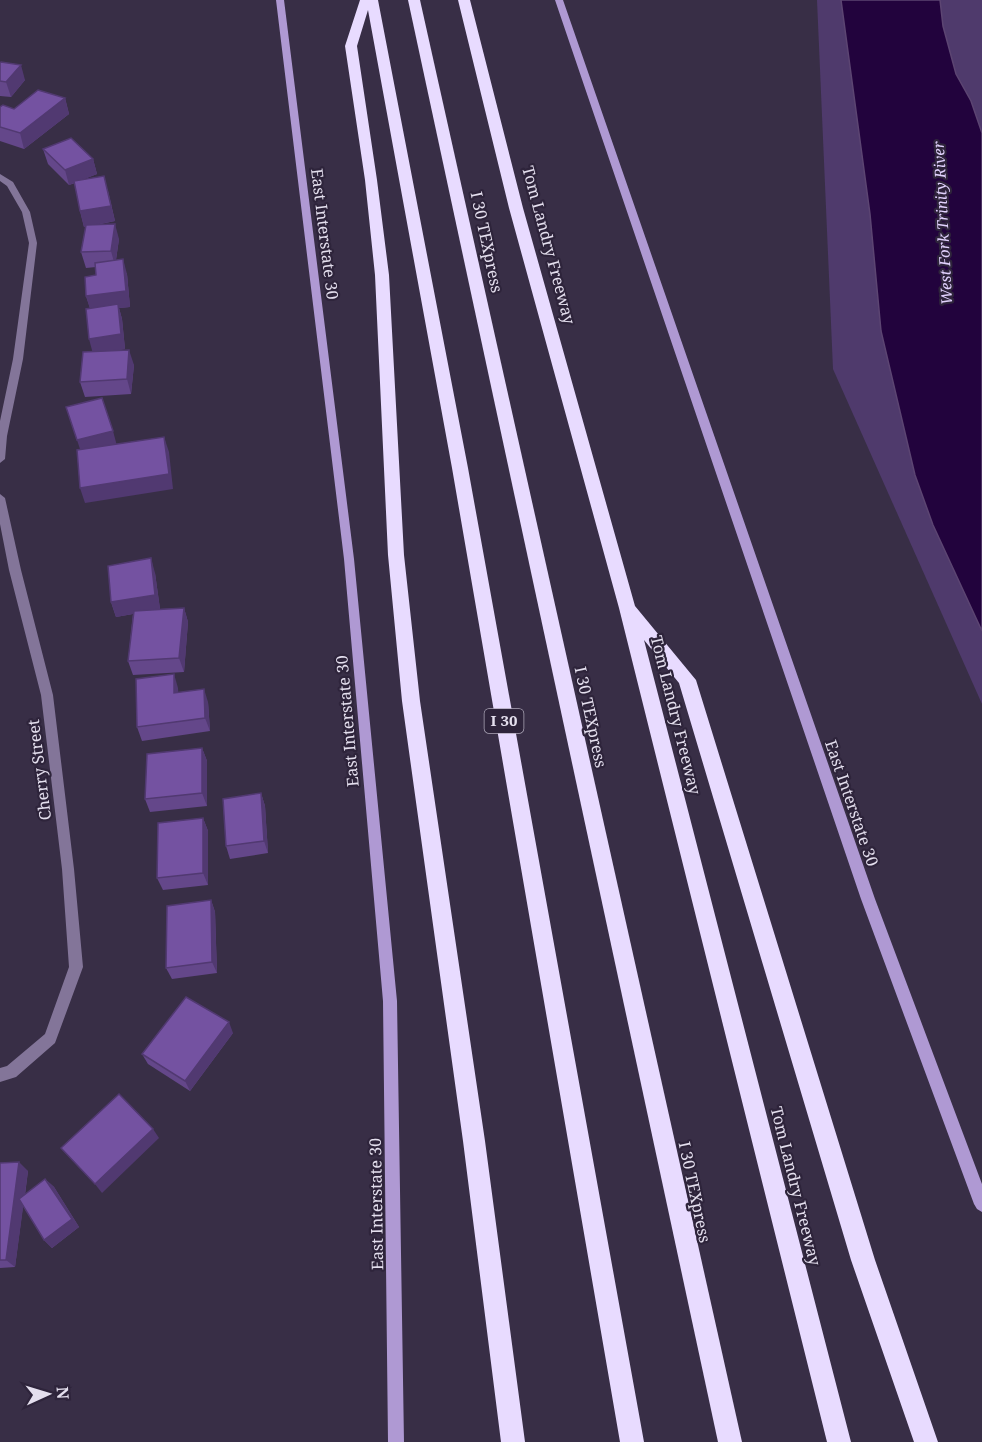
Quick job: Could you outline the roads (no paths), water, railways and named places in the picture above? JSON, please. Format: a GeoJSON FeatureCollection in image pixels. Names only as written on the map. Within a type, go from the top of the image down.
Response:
{"type":"FeatureCollection","features":[{"type":"Feature","properties":{"kind":"highway"},"geometry":{"type":"LineString","coordinates":[[366,0],[351,46],[371,180],[382,275],[396,555],[411,701],[474,1141],[513,1442]]}},
{"type":"Feature","properties":{"kind":"highway","name":"I 30"},"geometry":{"type":"LineString","coordinates":[[372,0],[460,468],[632,1442]]}},
{"type":"Feature","properties":{"kind":"highway","name":"I 30 TEXpress"},"geometry":{"type":"LineString","coordinates":[[414,0],[730,1442]]}},
{"type":"Feature","properties":{"kind":"highway","name":"Tom Landry Freeway"},"geometry":{"type":"LineString","coordinates":[[464,0],[516,208],[627,608],[839,1442]]}},
{"type":"Feature","properties":{"kind":"highway"},"geometry":{"type":"LineString","coordinates":[[627,608],[687,680],[863,1260],[926,1442]]}},
{"type":"Feature","properties":{"kind":"main road","name":"East Interstate 30"},"geometry":{"type":"LineString","coordinates":[[279,0],[349,560],[390,1002],[396,1442]]}},
{"type":"Feature","properties":{"kind":"main road","name":"East Interstate 30"},"geometry":{"type":"LineString","coordinates":[[559,0],[868,899],[982,1204]]}},
{"type":"Feature","properties":{"kind":"street"},"geometry":{"type":"LineString","coordinates":[[0,177],[10,184],[26,212],[33,243],[18,359],[2,436],[0,459]]}},
{"type":"Feature","properties":{"kind":"street","name":"Cherry Street"},"geometry":{"type":"LineString","coordinates":[[0,498],[15,570],[47,695],[68,869],[76,967],[50,1038],[11,1072],[0,1075]]}},
{"type":"Feature","properties":{"kind":"water","name":"West Fork Trinity River"},"geometry":{"type":"Polygon","coordinates":[[[841,0],[940,0],[943,26],[956,74],[971,101],[982,133],[982,631],[933,525],[915,475],[881,331],[870,214],[841,0]]]}}]}
